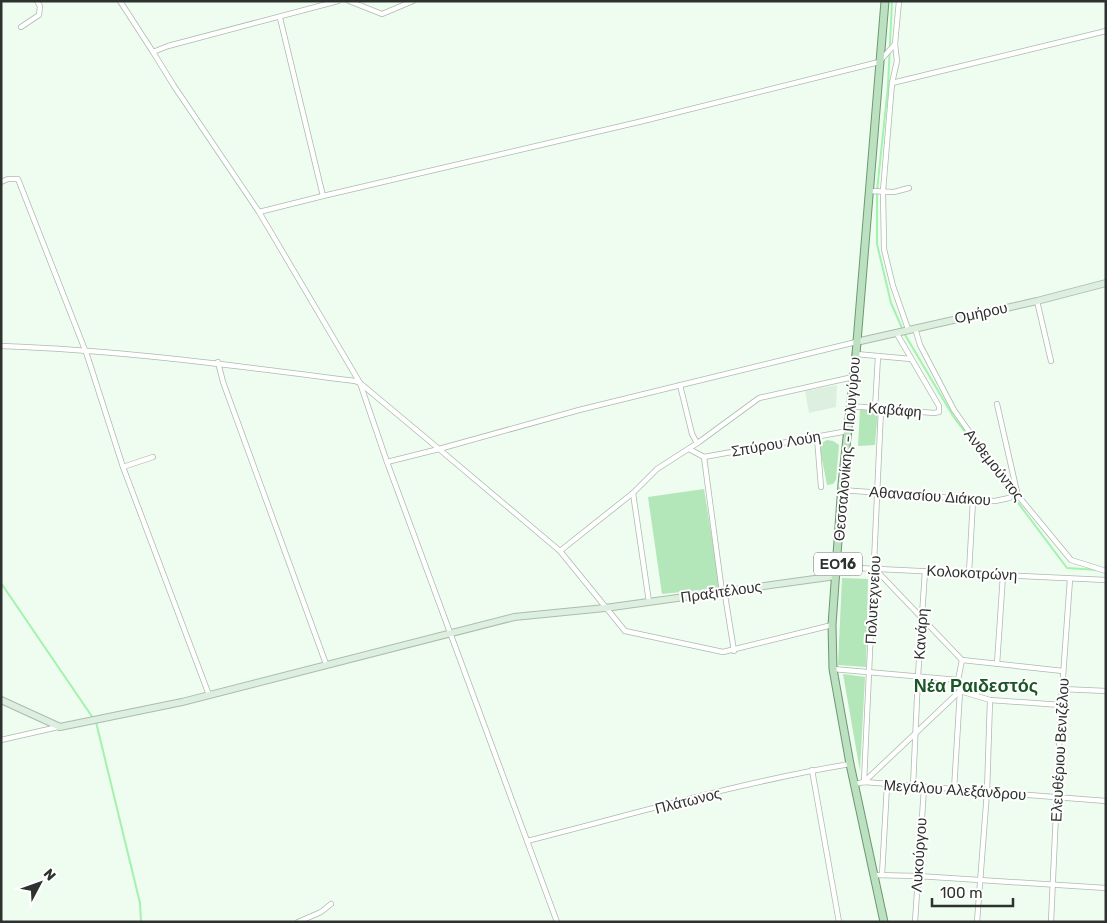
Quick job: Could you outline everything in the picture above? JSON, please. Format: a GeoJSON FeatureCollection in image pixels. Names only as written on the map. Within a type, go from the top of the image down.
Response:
{"type":"FeatureCollection","features":[{"type":"Feature","properties":{"kind":"main road","name":"Θεσσαλονίκης - Πολυγύρου"},"geometry":{"type":"LineString","coordinates":[[884,922],[854,784],[833,669],[832,626],[841,490],[856,354],[885,1]]}},
{"type":"Feature","properties":{"kind":"street"},"geometry":{"type":"LineString","coordinates":[[21,27],[39,15],[40,6],[37,1]]}},
{"type":"Feature","properties":{"kind":"street"},"geometry":{"type":"LineString","coordinates":[[120,1],[259,212],[360,383],[387,462],[557,922]]}},
{"type":"Feature","properties":{"kind":"street"},"geometry":{"type":"LineString","coordinates":[[153,52],[168,46],[280,18],[338,1]]}},
{"type":"Feature","properties":{"kind":"street"},"geometry":{"type":"LineString","coordinates":[[349,1],[382,14],[413,1]]}},
{"type":"Feature","properties":{"kind":"street","name":"Ανθεμούντος"},"geometry":{"type":"LineString","coordinates":[[899,1],[895,44],[896,61],[892,83],[883,191],[884,249],[896,295],[920,345],[962,423],[992,464],[1017,493],[1050,538],[1071,560],[1106,571]]}},
{"type":"Feature","properties":{"kind":"street"},"geometry":{"type":"LineString","coordinates":[[280,18],[323,196]]}},
{"type":"Feature","properties":{"kind":"street"},"geometry":{"type":"LineString","coordinates":[[892,83],[1106,31]]}},
{"type":"Feature","properties":{"kind":"street"},"geometry":{"type":"LineString","coordinates":[[259,212],[643,121],[879,62],[895,44]]}},
{"type":"Feature","properties":{"kind":"street"},"geometry":{"type":"LineString","coordinates":[[1,182],[14,178],[20,181],[44,250],[85,351],[123,467],[209,695]]}},
{"type":"Feature","properties":{"kind":"street"},"geometry":{"type":"LineString","coordinates":[[869,191],[909,188]]}},
{"type":"Feature","properties":{"kind":"street","name":"Ομήρου"},"geometry":{"type":"LineString","coordinates":[[856,342],[1037,301],[1106,283]]}},
{"type":"Feature","properties":{"kind":"street"},"geometry":{"type":"LineString","coordinates":[[1037,301],[1051,361]]}},
{"type":"Feature","properties":{"kind":"street"},"geometry":{"type":"LineString","coordinates":[[897,334],[911,359]]}},
{"type":"Feature","properties":{"kind":"street"},"geometry":{"type":"LineString","coordinates":[[387,462],[440,449],[513,427],[856,342]]}},
{"type":"Feature","properties":{"kind":"street"},"geometry":{"type":"LineString","coordinates":[[1,346],[218,362],[360,383],[560,551],[624,631],[722,652],[832,626]]}},
{"type":"Feature","properties":{"kind":"street"},"geometry":{"type":"LineString","coordinates":[[856,354],[911,359]]}},
{"type":"Feature","properties":{"kind":"street","name":"Πολυτεχνείου"},"geometry":{"type":"LineString","coordinates":[[864,782],[878,493],[878,356]]}},
{"type":"Feature","properties":{"kind":"street","name":"Καβάφη"},"geometry":{"type":"LineString","coordinates":[[850,406],[934,414],[939,412],[939,406],[911,359]]}},
{"type":"Feature","properties":{"kind":"street"},"geometry":{"type":"LineString","coordinates":[[218,362],[326,664]]}},
{"type":"Feature","properties":{"kind":"street"},"geometry":{"type":"LineString","coordinates":[[560,551],[633,493],[657,469],[697,444],[759,398],[853,377]]}},
{"type":"Feature","properties":{"kind":"street"},"geometry":{"type":"LineString","coordinates":[[680,385],[692,434],[697,444]]}},
{"type":"Feature","properties":{"kind":"street"},"geometry":{"type":"LineString","coordinates":[[997,404],[1017,493]]}},
{"type":"Feature","properties":{"kind":"street","name":"Σπύρου Λούη"},"geometry":{"type":"LineString","coordinates":[[704,457],[848,431]]}},
{"type":"Feature","properties":{"kind":"street"},"geometry":{"type":"LineString","coordinates":[[817,437],[821,487]]}},
{"type":"Feature","properties":{"kind":"street"},"geometry":{"type":"LineString","coordinates":[[689,449],[704,457],[722,592],[725,595],[734,650]]}},
{"type":"Feature","properties":{"kind":"street"},"geometry":{"type":"LineString","coordinates":[[123,467],[154,456]]}},
{"type":"Feature","properties":{"kind":"street","name":"Αθανασίου Διάκου"},"geometry":{"type":"LineString","coordinates":[[841,490],[1002,501],[1017,493]]}},
{"type":"Feature","properties":{"kind":"street"},"geometry":{"type":"LineString","coordinates":[[633,493],[649,602]]}},
{"type":"Feature","properties":{"kind":"street"},"geometry":{"type":"LineString","coordinates":[[969,573],[973,500]]}},
{"type":"Feature","properties":{"kind":"street","name":"Κολοκοτρώνη"},"geometry":{"type":"LineString","coordinates":[[837,567],[1106,580]]}},
{"type":"Feature","properties":{"kind":"street"},"geometry":{"type":"LineString","coordinates":[[875,569],[962,660],[1063,671]]}},
{"type":"Feature","properties":{"kind":"street","name":"Κανάρη"},"geometry":{"type":"LineString","coordinates":[[913,787],[925,571]]}},
{"type":"Feature","properties":{"kind":"street"},"geometry":{"type":"LineString","coordinates":[[997,664],[1003,575]]}},
{"type":"Feature","properties":{"kind":"street","name":"Πραξιτέλους"},"geometry":{"type":"LineString","coordinates":[[60,727],[209,695],[522,615],[605,608],[836,576]]}},
{"type":"Feature","properties":{"kind":"street","name":"Ελευθέριου Βενιζέλου"},"geometry":{"type":"LineString","coordinates":[[1051,922],[1061,705],[1070,579]]}},
{"type":"Feature","properties":{"kind":"street"},"geometry":{"type":"LineString","coordinates":[[954,790],[960,691],[958,680],[962,660]]}},
{"type":"Feature","properties":{"kind":"street"},"geometry":{"type":"LineString","coordinates":[[833,669],[958,680]]}},
{"type":"Feature","properties":{"kind":"street"},"geometry":{"type":"LineString","coordinates":[[1062,689],[1106,691]]}},
{"type":"Feature","properties":{"kind":"street"},"geometry":{"type":"LineString","coordinates":[[854,784],[864,782],[960,691]]}},
{"type":"Feature","properties":{"kind":"street"},"geometry":{"type":"LineString","coordinates":[[960,691],[990,700],[1061,705]]}},
{"type":"Feature","properties":{"kind":"street"},"geometry":{"type":"LineString","coordinates":[[1,700],[60,727]]}},
{"type":"Feature","properties":{"kind":"street"},"geometry":{"type":"LineString","coordinates":[[978,922],[987,792],[990,700]]}},
{"type":"Feature","properties":{"kind":"street"},"geometry":{"type":"LineString","coordinates":[[1,740],[60,727]]}},
{"type":"Feature","properties":{"kind":"street","name":"Πλάτωνος"},"geometry":{"type":"LineString","coordinates":[[527,841],[812,770],[850,764]]}},
{"type":"Feature","properties":{"kind":"street"},"geometry":{"type":"LineString","coordinates":[[812,770],[839,922]]}},
{"type":"Feature","properties":{"kind":"street","name":"Μεγάλου Αλεξάνδρου"},"geometry":{"type":"LineString","coordinates":[[864,782],[1106,801]]}},
{"type":"Feature","properties":{"kind":"street"},"geometry":{"type":"LineString","coordinates":[[882,875],[887,785]]}},
{"type":"Feature","properties":{"kind":"street","name":"Λυκούργου"},"geometry":{"type":"LineString","coordinates":[[915,922],[924,788]]}},
{"type":"Feature","properties":{"kind":"street"},"geometry":{"type":"LineString","coordinates":[[874,875],[1106,888]]}},
{"type":"Feature","properties":{"kind":"street"},"geometry":{"type":"LineString","coordinates":[[298,922],[321,912],[331,904]]}},
{"type":"Feature","properties":{"kind":"shaded area"},"geometry":{"type":"Polygon","coordinates":[[[837,385],[836,407],[809,413],[805,391],[837,385]]]}},
{"type":"Feature","properties":{"kind":"green space"},"geometry":{"type":"Polygon","coordinates":[[[860,410],[878,410],[875,445],[858,446],[860,410]]]}},
{"type":"Feature","properties":{"kind":"green space"},"geometry":{"type":"Polygon","coordinates":[[[827,440],[839,445],[836,480],[833,484],[827,485],[819,444],[827,440]]]}},
{"type":"Feature","properties":{"kind":"green space"},"geometry":{"type":"Polygon","coordinates":[[[704,489],[720,588],[662,594],[648,497],[704,489]]]}},
{"type":"Feature","properties":{"kind":"green space"},"geometry":{"type":"Polygon","coordinates":[[[842,578],[868,579],[866,667],[838,665],[842,578]]]}},
{"type":"Feature","properties":{"kind":"green space"},"geometry":{"type":"Polygon","coordinates":[[[843,674],[865,677],[860,771],[843,674]]]}},
{"type":"Feature","properties":{"kind":"waterway"},"geometry":{"type":"LineString","coordinates":[[892,1],[888,86],[877,191],[877,244],[891,303],[902,328]]}},
{"type":"Feature","properties":{"kind":"waterway"},"geometry":{"type":"LineString","coordinates":[[904,333],[953,416],[1067,568],[1098,570]]}},
{"type":"Feature","properties":{"kind":"waterway"},"geometry":{"type":"LineString","coordinates":[[1,583],[93,718]]}},
{"type":"Feature","properties":{"kind":"waterway"},"geometry":{"type":"LineString","coordinates":[[96,722],[140,903],[141,922]]}},
{"type":"Feature","properties":{"kind":"district","name":"Νέα Ραιδεστός"},"geometry":{"type":"Point","coordinates":[976,686]}}]}
